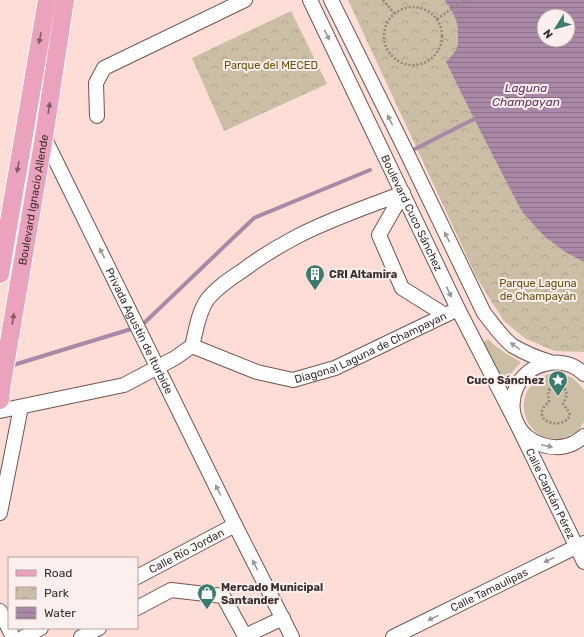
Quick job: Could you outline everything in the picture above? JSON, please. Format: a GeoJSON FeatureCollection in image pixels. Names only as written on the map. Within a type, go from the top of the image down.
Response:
{"type":"FeatureCollection","features":[{"type":"Feature","properties":{"kind":"main road","name":"Boulevard Ignacio Allende"},"geometry":{"type":"LineString","coordinates":[[0,274],[47,0]]}},
{"type":"Feature","properties":{"kind":"main road","name":"Boulevard Ignacio Allende"},"geometry":{"type":"LineString","coordinates":[[1,391],[44,137],[65,0]]}},
{"type":"Feature","properties":{"kind":"street"},"geometry":{"type":"LineString","coordinates":[[97,116],[96,83],[104,68],[245,0]]}},
{"type":"Feature","properties":{"kind":"street","name":"Boulevard Cuco Sánchez"},"geometry":{"type":"LineString","coordinates":[[310,0],[458,309],[517,424]]}},
{"type":"Feature","properties":{"kind":"street","name":"Boulevard Cuco Sánchez"},"geometry":{"type":"LineString","coordinates":[[331,0],[484,313],[512,345],[526,353],[550,362],[560,362],[569,365]]}},
{"type":"Feature","properties":{"kind":"street","name":"Privada Agustín de Iturbide"},"geometry":{"type":"LineString","coordinates":[[44,137],[235,525],[292,637]]}},
{"type":"Feature","properties":{"kind":"street"},"geometry":{"type":"LineString","coordinates":[[403,193],[379,235],[402,288],[444,315]]}},
{"type":"Feature","properties":{"kind":"street"},"geometry":{"type":"LineString","coordinates":[[0,411],[124,385],[175,358],[192,346],[204,306],[208,299],[230,279],[296,237],[332,220],[403,193]]}},
{"type":"Feature","properties":{"kind":"street","name":"Diagonal Laguna de Champayan"},"geometry":{"type":"LineString","coordinates":[[192,346],[257,372],[292,380],[335,368],[458,309]]}},
{"type":"Feature","properties":{"kind":"street"},"geometry":{"type":"LineString","coordinates":[[550,362],[539,365],[520,379],[512,401],[513,413],[517,424],[525,435],[535,443],[548,447],[562,447],[574,443],[584,436]]}},
{"type":"Feature","properties":{"kind":"street"},"geometry":{"type":"LineString","coordinates":[[569,365],[584,362]]}},
{"type":"Feature","properties":{"kind":"street"},"geometry":{"type":"LineString","coordinates":[[569,365],[580,370],[584,374]]}},
{"type":"Feature","properties":{"kind":"street"},"geometry":{"type":"LineString","coordinates":[[0,513],[21,407]]}},
{"type":"Feature","properties":{"kind":"street","name":"Calle Capitán Pérez"},"geometry":{"type":"LineString","coordinates":[[517,424],[580,544],[584,562]]}},
{"type":"Feature","properties":{"kind":"street","name":"Calle Río Jordan"},"geometry":{"type":"LineString","coordinates":[[138,576],[235,525]]}},
{"type":"Feature","properties":{"kind":"street","name":"Calle Tamaulipas"},"geometry":{"type":"LineString","coordinates":[[393,637],[580,544]]}},
{"type":"Feature","properties":{"kind":"street"},"geometry":{"type":"LineString","coordinates":[[138,607],[171,590],[223,596],[245,636],[283,618]]}},
{"type":"Feature","properties":{"kind":"street"},"geometry":{"type":"LineString","coordinates":[[0,611],[8,627]]}},
{"type":"Feature","properties":{"kind":"street"},"geometry":{"type":"LineString","coordinates":[[24,637],[39,629]]}},
{"type":"Feature","properties":{"kind":"street"},"geometry":{"type":"LineString","coordinates":[[81,637],[97,629]]}},
{"type":"Feature","properties":{"kind":"path"},"geometry":{"type":"LineString","coordinates":[[383,0],[394,13]]}},
{"type":"Feature","properties":{"kind":"path"},"geometry":{"type":"LineString","coordinates":[[437,19],[465,0]]}},
{"type":"Feature","properties":{"kind":"path"},"geometry":{"type":"LineString","coordinates":[[412,6],[430,12],[437,19],[441,28],[442,38],[440,47],[435,55],[428,61],[418,65],[408,65],[399,62],[386,48],[384,29],[388,20],[394,13],[402,8],[412,6]]}},
{"type":"Feature","properties":{"kind":"path"},"geometry":{"type":"LineString","coordinates":[[554,386],[558,387],[563,387],[566,391],[567,395],[563,404],[570,415],[568,420],[563,422],[547,422],[543,419],[542,413],[543,408],[549,402],[548,392],[550,388],[554,386]]}},
{"type":"Feature","properties":{"kind":"green space","name":"Parque Laguna de Champayán"},"geometry":{"type":"Polygon","coordinates":[[[348,0],[444,0],[450,8],[455,17],[458,42],[455,51],[446,62],[522,212],[544,236],[565,252],[584,262],[584,352],[555,351],[526,339],[505,322],[476,276],[348,0]]]}},
{"type":"Feature","properties":{"kind":"green space","name":"Parque del MECED"},"geometry":{"type":"Polygon","coordinates":[[[291,11],[327,84],[224,131],[192,58],[291,11]]]}},
{"type":"Feature","properties":{"kind":"green space"},"geometry":{"type":"Polygon","coordinates":[[[488,339],[503,352],[521,362],[503,383],[483,342],[488,339]]]}},
{"type":"Feature","properties":{"kind":"green space"},"geometry":{"type":"Polygon","coordinates":[[[553,373],[563,374],[573,378],[584,390],[584,422],[573,434],[555,439],[543,436],[534,430],[527,420],[524,409],[525,397],[530,386],[541,377],[553,373]]]}},
{"type":"Feature","properties":{"kind":"water","name":"Laguna Champayan"},"geometry":{"type":"Polygon","coordinates":[[[444,0],[584,0],[584,262],[565,252],[544,236],[522,212],[446,62],[454,53],[458,45],[458,32],[453,12],[444,0]]]}},
{"type":"Feature","properties":{"kind":"waterway"},"geometry":{"type":"LineString","coordinates":[[413,150],[474,119]]}},
{"type":"Feature","properties":{"kind":"waterway"},"geometry":{"type":"LineString","coordinates":[[10,366],[141,326],[254,218],[370,170]]}},
{"type":"Feature","properties":{"kind":"place","name":"CRI Altamira"},"geometry":{"type":"Point","coordinates":[315,291]}},
{"type":"Feature","properties":{"kind":"place","name":"Cuco Sánchez"},"geometry":{"type":"Point","coordinates":[558,397]}},
{"type":"Feature","properties":{"kind":"place","name":"Mercado Municipal Santander"},"geometry":{"type":"Point","coordinates":[207,610]}}]}
